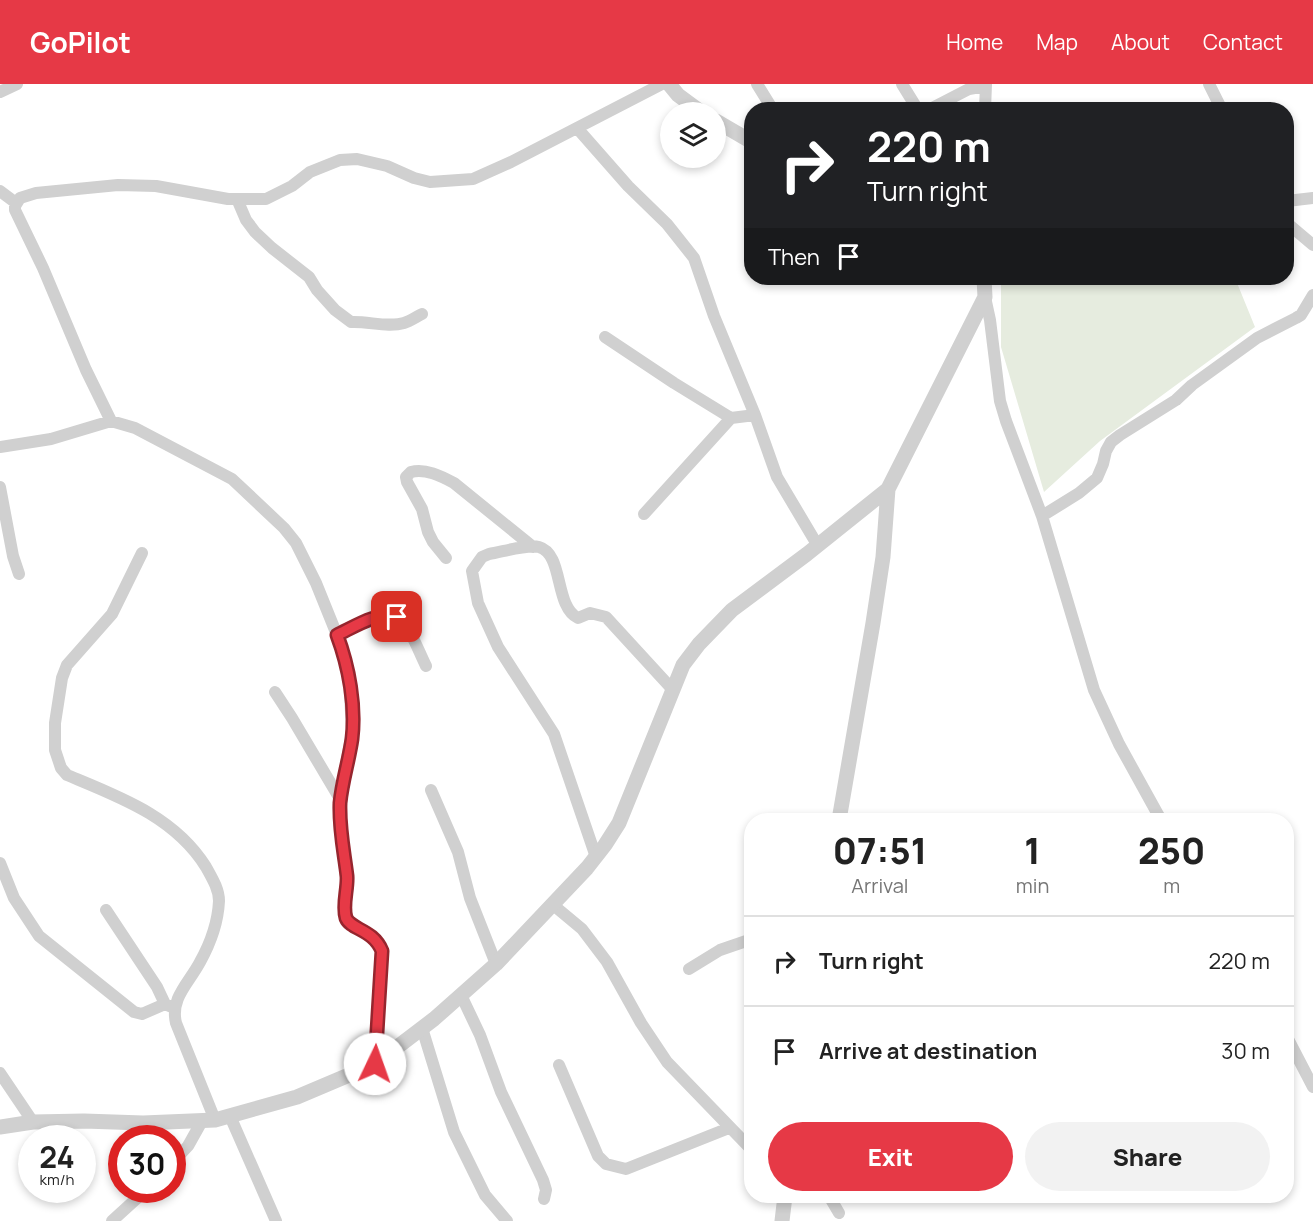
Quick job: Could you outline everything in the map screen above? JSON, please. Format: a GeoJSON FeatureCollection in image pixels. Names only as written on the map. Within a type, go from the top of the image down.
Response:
{"type":"FeatureCollection","features":[{"type":"Feature","properties":{"kind":"street"},"geometry":{"type":"LineString","coordinates":[[0,92],[18,84]]}},
{"type":"Feature","properties":{"kind":"street"},"geometry":{"type":"LineString","coordinates":[[111,421],[15,210],[20,198],[36,193],[118,185],[156,186],[237,199],[266,199],[292,186],[310,172],[340,160],[357,159],[387,166],[414,178],[430,182],[473,179],[504,166],[662,84]]}},
{"type":"Feature","properties":{"kind":"street"},"geometry":{"type":"LineString","coordinates":[[669,84],[687,102]]}},
{"type":"Feature","properties":{"kind":"street"},"geometry":{"type":"LineString","coordinates":[[757,84],[768,102]]}},
{"type":"Feature","properties":{"kind":"street"},"geometry":{"type":"LineString","coordinates":[[902,84],[913,102]]}},
{"type":"Feature","properties":{"kind":"street"},"geometry":{"type":"LineString","coordinates":[[1209,84],[1218,102]]}},
{"type":"Feature","properties":{"kind":"street"},"geometry":{"type":"LineString","coordinates":[[946,102],[969,89],[986,85],[985,102]]}},
{"type":"Feature","properties":{"kind":"street"},"geometry":{"type":"LineString","coordinates":[[726,126],[744,136]]}},
{"type":"Feature","properties":{"kind":"street"},"geometry":{"type":"LineString","coordinates":[[578,128],[628,186],[667,224],[694,258],[714,316],[755,415],[777,477],[818,546]]}},
{"type":"Feature","properties":{"kind":"street"},"geometry":{"type":"LineString","coordinates":[[0,192],[16,203]]}},
{"type":"Feature","properties":{"kind":"street"},"geometry":{"type":"LineString","coordinates":[[1294,200],[1313,198]]}},
{"type":"Feature","properties":{"kind":"street"},"geometry":{"type":"LineString","coordinates":[[237,199],[246,220],[255,232],[309,277],[335,310],[351,322],[362,321],[392,325],[404,323],[422,314]]}},
{"type":"Feature","properties":{"kind":"street"},"geometry":{"type":"LineString","coordinates":[[1294,230],[1313,245]]}},
{"type":"Feature","properties":{"kind":"street"},"geometry":{"type":"LineString","coordinates":[[984,285],[1000,401],[1020,462],[1042,516],[1094,690],[1119,744],[1157,813]]}},
{"type":"Feature","properties":{"kind":"street"},"geometry":{"type":"LineString","coordinates":[[1042,516],[1078,493],[1096,477],[1111,442],[1176,400],[1192,385],[1257,338],[1301,315],[1313,295]]}},
{"type":"Feature","properties":{"kind":"street"},"geometry":{"type":"LineString","coordinates":[[840,813],[883,557],[888,489],[985,297]]}},
{"type":"Feature","properties":{"kind":"street"},"geometry":{"type":"LineString","coordinates":[[605,337],[731,418],[755,415]]}},
{"type":"Feature","properties":{"kind":"street"},"geometry":{"type":"LineString","coordinates":[[644,514],[731,418]]}},
{"type":"Feature","properties":{"kind":"street"},"geometry":{"type":"LineString","coordinates":[[0,447],[51,439],[111,421],[135,428],[232,479],[284,528],[296,543],[316,583],[337,635],[349,677],[352,724],[347,772],[340,799],[340,840],[347,885],[346,918],[373,937],[382,951],[375,1064]]}},
{"type":"Feature","properties":{"kind":"street"},"geometry":{"type":"LineString","coordinates":[[446,558],[433,542],[422,509],[407,482],[406,477],[411,472],[423,471],[454,483],[518,536],[531,543],[533,547]]}},
{"type":"Feature","properties":{"kind":"street"},"geometry":{"type":"LineString","coordinates":[[0,487],[13,556],[19,574]]}},
{"type":"Feature","properties":{"kind":"street"},"geometry":{"type":"LineString","coordinates":[[2,1124],[84,1121],[143,1124],[215,1119],[297,1097],[375,1064],[422,1028],[496,964],[596,857],[619,823],[683,665],[699,644],[732,610],[818,546],[888,489]]}},
{"type":"Feature","properties":{"kind":"street"},"geometry":{"type":"LineString","coordinates":[[596,857],[554,734],[498,647],[478,603],[472,571],[482,557],[489,554],[533,547],[540,548],[550,555],[562,594],[568,609],[574,616],[578,618],[590,613],[606,617],[673,690]]}},
{"type":"Feature","properties":{"kind":"street"},"geometry":{"type":"LineString","coordinates":[[0,863],[14,898],[39,936],[134,1012],[142,1014],[170,1006],[194,974],[209,946],[219,900],[215,881],[197,853],[172,828],[143,808],[67,775],[61,768],[55,750],[55,723],[62,678],[67,665],[112,614],[142,553]]}},
{"type":"Feature","properties":{"kind":"street"},"geometry":{"type":"LineString","coordinates":[[337,635],[378,617],[393,615],[403,622],[426,666]]}},
{"type":"Feature","properties":{"kind":"street"},"geometry":{"type":"LineString","coordinates":[[274,692],[340,799]]}},
{"type":"Feature","properties":{"kind":"street"},"geometry":{"type":"LineString","coordinates":[[431,790],[458,852],[470,898],[496,964]]}},
{"type":"Feature","properties":{"kind":"street"},"geometry":{"type":"LineString","coordinates":[[552,904],[582,929],[607,962],[641,1023],[667,1062],[744,1142]]}},
{"type":"Feature","properties":{"kind":"street"},"geometry":{"type":"LineString","coordinates":[[106,910],[170,1006],[215,1119],[276,1221]]}},
{"type":"Feature","properties":{"kind":"street"},"geometry":{"type":"LineString","coordinates":[[688,969],[720,950],[744,942]]}},
{"type":"Feature","properties":{"kind":"street"},"geometry":{"type":"LineString","coordinates":[[461,995],[480,1035],[501,1092],[543,1180],[546,1190],[544,1199]]}},
{"type":"Feature","properties":{"kind":"street"},"geometry":{"type":"LineString","coordinates":[[422,1028],[454,1132],[485,1195],[507,1221]]}},
{"type":"Feature","properties":{"kind":"street"},"geometry":{"type":"LineString","coordinates":[[1294,1050],[1313,1087]]}},
{"type":"Feature","properties":{"kind":"street"},"geometry":{"type":"LineString","coordinates":[[559,1065],[593,1148],[602,1161],[612,1167],[626,1169],[729,1128]]}},
{"type":"Feature","properties":{"kind":"street"},"geometry":{"type":"LineString","coordinates":[[0,1073],[33,1122]]}},
{"type":"Feature","properties":{"kind":"street"},"geometry":{"type":"LineString","coordinates":[[186,1148],[196,1135],[215,1119]]}},
{"type":"Feature","properties":{"kind":"street"},"geometry":{"type":"LineString","coordinates":[[112,1221],[132,1203]]}},
{"type":"Feature","properties":{"kind":"street"},"geometry":{"type":"LineString","coordinates":[[782,1221],[784,1203]]}},
{"type":"Feature","properties":{"kind":"street"},"geometry":{"type":"LineString","coordinates":[[833,1203],[839,1213]]}},
{"type":"Feature","properties":{"kind":"shaded area"},"geometry":{"type":"Polygon","coordinates":[[[1001,285],[1238,285],[1255,327],[1100,441],[1044,492],[1001,347],[1001,285]]]}},
{"type":"Feature","properties":{"kind":"route"},"geometry":{"type":"LineString","coordinates":[[375,1064],[382,951],[373,937],[346,918],[347,885],[339,822],[340,799],[352,737],[352,716],[349,677],[337,635],[378,617],[389,615],[397,617]]}}]}
